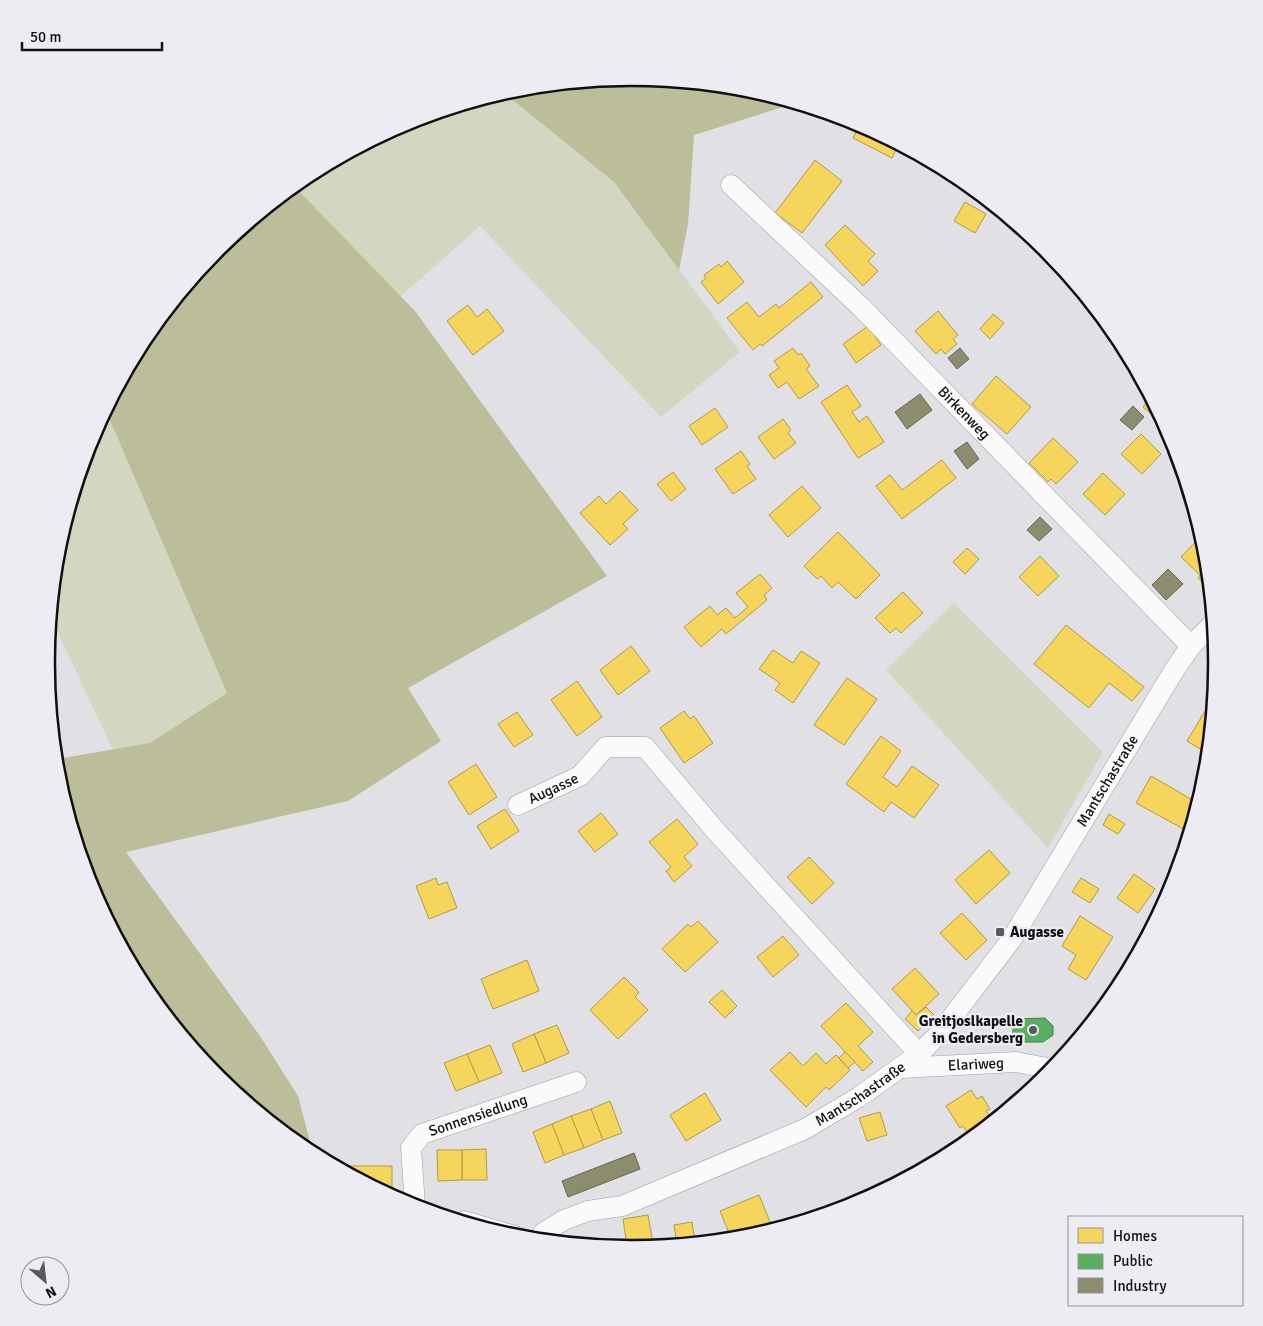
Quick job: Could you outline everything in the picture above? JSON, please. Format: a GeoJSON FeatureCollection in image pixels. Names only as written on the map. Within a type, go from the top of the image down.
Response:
{"type":"FeatureCollection","features":[{"type":"Feature","properties":{"kind":"street","name":"Birkenweg"},"geometry":{"type":"LineString","coordinates":[[731,185],[861,307],[1191,646]]}},
{"type":"Feature","properties":{"kind":"street","name":"Mantschastraße"},"geometry":{"type":"LineString","coordinates":[[544,1233],[564,1220],[588,1211],[622,1206],[805,1129],[859,1097],[919,1054],[940,1033],[1011,940],[1175,669],[1191,646],[1207,630]]}},
{"type":"Feature","properties":{"kind":"street","name":"Augasse"},"geometry":{"type":"LineString","coordinates":[[518,805],[580,776],[606,747],[645,747],[715,830],[919,1054]]}},
{"type":"Feature","properties":{"kind":"street","name":"Elariweg"},"geometry":{"type":"LineString","coordinates":[[901,1068],[1016,1062],[1043,1067]]}},
{"type":"Feature","properties":{"kind":"street","name":"Sonnensiedlung"},"geometry":{"type":"LineString","coordinates":[[414,1197],[411,1148],[422,1134],[576,1082]]}},
{"type":"Feature","properties":{"kind":"green space"},"geometry":{"type":"Polygon","coordinates":[[[632,86],[707,91],[783,107],[694,135],[688,224],[679,270],[614,182],[512,100],[556,91],[632,86]]]}},
{"type":"Feature","properties":{"kind":"green space"},"geometry":{"type":"Polygon","coordinates":[[[512,100],[614,182],[740,352],[661,417],[480,226],[400,297],[300,192],[343,164],[411,130],[482,106],[512,100]]]}},
{"type":"Feature","properties":{"kind":"green space"},"geometry":{"type":"Polygon","coordinates":[[[300,192],[415,311],[607,576],[408,688],[441,741],[348,801],[126,852],[260,1036],[298,1096],[310,1141],[251,1096],[224,1071],[174,1014],[152,983],[114,918],[99,884],[75,812],[66,775],[63,758],[150,743],[227,693],[109,419],[132,375],[152,343],[198,283],[251,230],[300,192]]]}},
{"type":"Feature","properties":{"kind":"green space"},"geometry":{"type":"Polygon","coordinates":[[[109,419],[227,693],[150,743],[113,750],[56,628],[66,551],[75,514],[86,478],[109,419]]]}},
{"type":"Feature","properties":{"kind":"green space"},"geometry":{"type":"Polygon","coordinates":[[[954,603],[1103,752],[1048,848],[886,670],[954,603]]]}},
{"type":"Feature","properties":{"kind":"building: Homes"},"geometry":{"type":"Polygon","coordinates":[[[856,132],[895,151],[892,158],[853,138],[856,132]]]}},
{"type":"Feature","properties":{"kind":"building: Homes"},"geometry":{"type":"Polygon","coordinates":[[[815,160],[842,181],[802,233],[775,213],[815,160]]]}},
{"type":"Feature","properties":{"kind":"building: Homes"},"geometry":{"type":"Polygon","coordinates":[[[965,202],[986,214],[975,233],[954,221],[965,202]]]}},
{"type":"Feature","properties":{"kind":"building: Homes"},"geometry":{"type":"Polygon","coordinates":[[[845,225],[875,254],[868,261],[878,271],[863,286],[825,245],[845,225]]]}},
{"type":"Feature","properties":{"kind":"building: Homes"},"geometry":{"type":"Polygon","coordinates":[[[727,261],[744,282],[718,304],[701,282],[706,278],[704,275],[719,264],[721,267],[727,261]]]}},
{"type":"Feature","properties":{"kind":"building: Homes"},"geometry":{"type":"Polygon","coordinates":[[[811,282],[823,297],[762,346],[760,344],[753,350],[727,318],[747,302],[759,317],[776,304],[779,308],[811,282]]]}},
{"type":"Feature","properties":{"kind":"building: Homes"},"geometry":{"type":"Polygon","coordinates":[[[468,305],[477,317],[487,309],[504,331],[473,355],[447,321],[468,305]]]}},
{"type":"Feature","properties":{"kind":"building: Homes"},"geometry":{"type":"Polygon","coordinates":[[[938,311],[958,335],[953,339],[957,344],[945,354],[941,349],[936,354],[915,331],[938,311]]]}},
{"type":"Feature","properties":{"kind":"building: Homes"},"geometry":{"type":"Polygon","coordinates":[[[993,314],[1004,323],[990,339],[980,329],[993,314]]]}},
{"type":"Feature","properties":{"kind":"building: Homes"},"geometry":{"type":"Polygon","coordinates":[[[868,326],[881,345],[856,363],[843,344],[868,326]]]}},
{"type":"Feature","properties":{"kind":"building: Homes"},"geometry":{"type":"Polygon","coordinates":[[[793,348],[798,355],[801,353],[810,366],[806,369],[819,386],[799,399],[787,382],[778,388],[769,375],[779,368],[774,361],[793,348]]]}},
{"type":"Feature","properties":{"kind":"building: Homes"},"geometry":{"type":"Polygon","coordinates":[[[996,376],[1031,407],[1007,434],[972,404],[996,376]]]}},
{"type":"Feature","properties":{"kind":"building: Homes"},"geometry":{"type":"Polygon","coordinates":[[[847,385],[861,406],[852,412],[859,422],[867,416],[884,442],[858,458],[821,402],[847,385]]]}},
{"type":"Feature","properties":{"kind":"building: Homes"},"geometry":{"type":"Polygon","coordinates":[[[1146,403],[1152,414],[1143,407],[1146,403]]]}},
{"type":"Feature","properties":{"kind":"building: Homes"},"geometry":{"type":"Polygon","coordinates":[[[715,408],[728,427],[702,445],[689,426],[715,408]]]}},
{"type":"Feature","properties":{"kind":"building: Homes"},"geometry":{"type":"Polygon","coordinates":[[[783,419],[791,430],[788,433],[796,443],[774,459],[758,437],[783,419]]]}},
{"type":"Feature","properties":{"kind":"building: Homes"},"geometry":{"type":"Polygon","coordinates":[[[1141,434],[1161,454],[1142,474],[1121,454],[1141,434]]]}},
{"type":"Feature","properties":{"kind":"building: Homes"},"geometry":{"type":"Polygon","coordinates":[[[1053,438],[1078,462],[1056,484],[1051,479],[1048,482],[1029,463],[1053,438]]]}},
{"type":"Feature","properties":{"kind":"building: Homes"},"geometry":{"type":"Polygon","coordinates":[[[741,451],[750,464],[747,466],[756,479],[733,494],[715,469],[741,451]]]}},
{"type":"Feature","properties":{"kind":"building: Homes"},"geometry":{"type":"Polygon","coordinates":[[[942,460],[956,478],[902,519],[876,486],[890,475],[902,490],[942,460]]]}},
{"type":"Feature","properties":{"kind":"building: Homes"},"geometry":{"type":"Polygon","coordinates":[[[673,472],[686,489],[671,501],[657,484],[673,472]]]}},
{"type":"Feature","properties":{"kind":"building: Homes"},"geometry":{"type":"Polygon","coordinates":[[[1103,473],[1125,494],[1105,515],[1083,494],[1103,473]]]}},
{"type":"Feature","properties":{"kind":"building: Homes"},"geometry":{"type":"Polygon","coordinates":[[[802,486],[821,508],[788,537],[769,515],[802,486]]]}},
{"type":"Feature","properties":{"kind":"building: Homes"},"geometry":{"type":"Polygon","coordinates":[[[620,491],[638,510],[623,524],[628,529],[610,545],[580,513],[599,496],[606,504],[620,491]]]}},
{"type":"Feature","properties":{"kind":"building: Homes"},"geometry":{"type":"Polygon","coordinates":[[[838,532],[880,575],[856,599],[838,582],[832,588],[821,576],[817,579],[804,566],[838,532]]]}},
{"type":"Feature","properties":{"kind":"building: Homes"},"geometry":{"type":"Polygon","coordinates":[[[1195,542],[1202,582],[1198,578],[1200,575],[1181,557],[1195,542]]]}},
{"type":"Feature","properties":{"kind":"building: Homes"},"geometry":{"type":"Polygon","coordinates":[[[967,548],[979,559],[965,574],[953,562],[967,548]]]}},
{"type":"Feature","properties":{"kind":"building: Homes"},"geometry":{"type":"Polygon","coordinates":[[[1040,556],[1059,576],[1038,596],[1019,577],[1040,556]]]}},
{"type":"Feature","properties":{"kind":"building: Homes"},"geometry":{"type":"Polygon","coordinates":[[[760,574],[772,588],[764,595],[767,600],[726,634],[722,629],[701,647],[684,627],[710,606],[717,615],[726,608],[735,618],[748,607],[736,593],[760,574]]]}},
{"type":"Feature","properties":{"kind":"building: Homes"},"geometry":{"type":"Polygon","coordinates":[[[903,592],[923,613],[901,633],[896,628],[890,633],[875,618],[903,592]]]}},
{"type":"Feature","properties":{"kind":"building: Homes"},"geometry":{"type":"Polygon","coordinates":[[[1066,625],[1144,687],[1132,701],[1109,683],[1089,708],[1034,664],[1066,625]]]}},
{"type":"Feature","properties":{"kind":"building: Homes"},"geometry":{"type":"Polygon","coordinates":[[[631,646],[650,671],[618,695],[600,670],[631,646]]]}},
{"type":"Feature","properties":{"kind":"building: Homes"},"geometry":{"type":"Polygon","coordinates":[[[773,650],[793,663],[801,651],[820,663],[793,703],[775,690],[780,683],[759,669],[773,650]]]}},
{"type":"Feature","properties":{"kind":"building: Homes"},"geometry":{"type":"Polygon","coordinates":[[[847,678],[877,699],[844,745],[814,725],[847,678]]]}},
{"type":"Feature","properties":{"kind":"building: Homes"},"geometry":{"type":"Polygon","coordinates":[[[577,681],[602,717],[577,736],[551,700],[577,681]]]}},
{"type":"Feature","properties":{"kind":"building: Homes"},"geometry":{"type":"Polygon","coordinates":[[[684,711],[690,719],[694,716],[713,743],[684,763],[660,728],[684,711]]]}},
{"type":"Feature","properties":{"kind":"building: Homes"},"geometry":{"type":"Polygon","coordinates":[[[1205,711],[1206,711],[1201,750],[1187,741],[1205,711]]]}},
{"type":"Feature","properties":{"kind":"building: Homes"},"geometry":{"type":"Polygon","coordinates":[[[517,712],[533,735],[514,747],[498,724],[517,712]]]}},
{"type":"Feature","properties":{"kind":"building: Homes"},"geometry":{"type":"Polygon","coordinates":[[[881,736],[901,751],[883,777],[897,787],[912,766],[939,785],[914,818],[891,802],[884,812],[846,784],[881,736]]]}},
{"type":"Feature","properties":{"kind":"building: Homes"},"geometry":{"type":"Polygon","coordinates":[[[476,764],[497,797],[469,815],[448,782],[476,764]]]}},
{"type":"Feature","properties":{"kind":"building: Homes"},"geometry":{"type":"Polygon","coordinates":[[[1151,776],[1191,799],[1183,829],[1136,803],[1151,776]]]}},
{"type":"Feature","properties":{"kind":"building: Homes"},"geometry":{"type":"Polygon","coordinates":[[[505,809],[519,831],[491,849],[477,826],[505,809]]]}},
{"type":"Feature","properties":{"kind":"building: Homes"},"geometry":{"type":"Polygon","coordinates":[[[601,813],[618,834],[595,852],[578,831],[601,813]]]}},
{"type":"Feature","properties":{"kind":"building: Homes"},"geometry":{"type":"Polygon","coordinates":[[[1109,814],[1125,824],[1118,834],[1103,825],[1109,814]]]}},
{"type":"Feature","properties":{"kind":"building: Homes"},"geometry":{"type":"Polygon","coordinates":[[[677,819],[698,844],[684,857],[692,866],[674,882],[666,871],[671,867],[649,842],[677,819]]]}},
{"type":"Feature","properties":{"kind":"building: Homes"},"geometry":{"type":"Polygon","coordinates":[[[989,850],[1010,873],[976,904],[955,880],[989,850]]]}},
{"type":"Feature","properties":{"kind":"building: Homes"},"geometry":{"type":"Polygon","coordinates":[[[809,857],[834,883],[812,904],[787,877],[809,857]]]}},
{"type":"Feature","properties":{"kind":"building: Homes"},"geometry":{"type":"Polygon","coordinates":[[[1134,874],[1155,889],[1138,913],[1117,898],[1134,874]]]}},
{"type":"Feature","properties":{"kind":"building: Homes"},"geometry":{"type":"Polygon","coordinates":[[[436,878],[438,885],[447,882],[457,908],[429,919],[416,886],[436,878]]]}},
{"type":"Feature","properties":{"kind":"building: Homes"},"geometry":{"type":"Polygon","coordinates":[[[1081,878],[1099,889],[1090,903],[1072,892],[1081,878]]]}},
{"type":"Feature","properties":{"kind":"building: Homes"},"geometry":{"type":"Polygon","coordinates":[[[962,913],[987,940],[966,960],[940,933],[962,913]]]}},
{"type":"Feature","properties":{"kind":"building: Homes"},"geometry":{"type":"Polygon","coordinates":[[[1080,916],[1113,937],[1086,980],[1068,969],[1076,955],[1062,946],[1080,916]]]}},
{"type":"Feature","properties":{"kind":"building: Homes"},"geometry":{"type":"Polygon","coordinates":[[[698,921],[718,942],[685,972],[662,949],[688,924],[691,927],[698,921]]]}},
{"type":"Feature","properties":{"kind":"building: Homes"},"geometry":{"type":"Polygon","coordinates":[[[783,936],[799,955],[773,977],[757,957],[783,936]]]}},
{"type":"Feature","properties":{"kind":"building: Homes"},"geometry":{"type":"Polygon","coordinates":[[[527,960],[539,991],[493,1009],[481,979],[527,960]]]}},
{"type":"Feature","properties":{"kind":"building: Homes"},"geometry":{"type":"Polygon","coordinates":[[[915,968],[939,994],[916,1015],[892,989],[915,968]]]}},
{"type":"Feature","properties":{"kind":"building: Homes"},"geometry":{"type":"Polygon","coordinates":[[[624,977],[639,992],[635,997],[648,1010],[618,1039],[590,1010],[624,977]]]}},
{"type":"Feature","properties":{"kind":"building: Homes"},"geometry":{"type":"Polygon","coordinates":[[[722,990],[737,1006],[725,1018],[709,1002],[722,990]]]}},
{"type":"Feature","properties":{"kind":"building: Homes"},"geometry":{"type":"Polygon","coordinates":[[[846,1003],[873,1032],[858,1046],[873,1062],[863,1071],[821,1026],[846,1003]]]}},
{"type":"Feature","properties":{"kind":"building: Homes"},"geometry":{"type":"Polygon","coordinates":[[[926,1007],[934,1015],[918,1031],[905,1019],[912,1011],[916,1015],[926,1007]]]}},
{"type":"Feature","properties":{"kind":"building: Homes"},"geometry":{"type":"Polygon","coordinates":[[[557,1025],[569,1053],[546,1063],[534,1034],[557,1025]]]}},
{"type":"Feature","properties":{"kind":"building: Homes"},"geometry":{"type":"Polygon","coordinates":[[[534,1034],[546,1063],[523,1072],[512,1044],[534,1034]]]}},
{"type":"Feature","properties":{"kind":"building: Homes"},"geometry":{"type":"Polygon","coordinates":[[[490,1045],[502,1073],[479,1082],[467,1054],[490,1045]]]}},
{"type":"Feature","properties":{"kind":"building: Homes"},"geometry":{"type":"Polygon","coordinates":[[[790,1052],[803,1066],[816,1053],[826,1064],[836,1055],[850,1070],[829,1090],[826,1087],[806,1107],[770,1070],[790,1052]]]}},
{"type":"Feature","properties":{"kind":"building: Homes"},"geometry":{"type":"Polygon","coordinates":[[[845,1052],[855,1062],[848,1068],[839,1058],[845,1052]]]}},
{"type":"Feature","properties":{"kind":"building: Homes"},"geometry":{"type":"Polygon","coordinates":[[[467,1054],[479,1082],[456,1091],[444,1063],[467,1054]]]}},
{"type":"Feature","properties":{"kind":"building: Homes"},"geometry":{"type":"Polygon","coordinates":[[[971,1090],[977,1099],[982,1096],[990,1109],[986,1111],[989,1115],[967,1131],[963,1126],[960,1128],[946,1106],[971,1090]]]}},
{"type":"Feature","properties":{"kind":"building: Homes"},"geometry":{"type":"Polygon","coordinates":[[[705,1093],[721,1120],[686,1141],[670,1115],[705,1093]]]}},
{"type":"Feature","properties":{"kind":"building: Homes"},"geometry":{"type":"Polygon","coordinates":[[[610,1101],[622,1133],[603,1140],[591,1109],[610,1101]]]}},
{"type":"Feature","properties":{"kind":"building: Homes"},"geometry":{"type":"Polygon","coordinates":[[[591,1109],[603,1140],[584,1148],[571,1116],[591,1109]]]}},
{"type":"Feature","properties":{"kind":"building: Homes"},"geometry":{"type":"Polygon","coordinates":[[[880,1112],[887,1135],[867,1141],[859,1118],[880,1112]]]}},
{"type":"Feature","properties":{"kind":"building: Homes"},"geometry":{"type":"Polygon","coordinates":[[[571,1116],[584,1148],[564,1155],[552,1124],[571,1116]]]}},
{"type":"Feature","properties":{"kind":"building: Homes"},"geometry":{"type":"Polygon","coordinates":[[[552,1124],[564,1155],[545,1163],[533,1132],[552,1124]]]}},
{"type":"Feature","properties":{"kind":"building: Homes"},"geometry":{"type":"Polygon","coordinates":[[[486,1149],[487,1180],[462,1180],[462,1150],[486,1149]]]}},
{"type":"Feature","properties":{"kind":"building: Homes"},"geometry":{"type":"Polygon","coordinates":[[[437,1150],[462,1150],[462,1180],[438,1181],[437,1150]]]}},
{"type":"Feature","properties":{"kind":"building: Homes"},"geometry":{"type":"Polygon","coordinates":[[[351,1166],[392,1166],[392,1187],[377,1180],[351,1166]]]}},
{"type":"Feature","properties":{"kind":"building: Homes"},"geometry":{"type":"Polygon","coordinates":[[[759,1195],[770,1222],[728,1231],[720,1211],[759,1195]]]}},
{"type":"Feature","properties":{"kind":"building: Homes"},"geometry":{"type":"Polygon","coordinates":[[[648,1215],[652,1239],[626,1240],[623,1219],[648,1215]]]}},
{"type":"Feature","properties":{"kind":"building: Homes"},"geometry":{"type":"Polygon","coordinates":[[[692,1222],[694,1236],[676,1237],[674,1225],[692,1222]]]}},
{"type":"Feature","properties":{"kind":"building: Public","name":"Greitjoslkapelle in Gedersberg"},"geometry":{"type":"Polygon","coordinates":[[[1045,1018],[1053,1026],[1053,1035],[1043,1042],[1012,1042],[1014,1019],[1045,1018]]]}},
{"type":"Feature","properties":{"kind":"building: Industry"},"geometry":{"type":"Polygon","coordinates":[[[960,348],[969,359],[957,369],[948,358],[960,348]]]}},
{"type":"Feature","properties":{"kind":"building: Industry"},"geometry":{"type":"Polygon","coordinates":[[[920,394],[932,410],[907,429],[895,412],[920,394]]]}},
{"type":"Feature","properties":{"kind":"building: Industry"},"geometry":{"type":"Polygon","coordinates":[[[1133,406],[1144,417],[1132,430],[1120,420],[1133,406]]]}},
{"type":"Feature","properties":{"kind":"building: Industry"},"geometry":{"type":"Polygon","coordinates":[[[967,442],[979,459],[967,469],[954,451],[967,442]]]}},
{"type":"Feature","properties":{"kind":"building: Industry"},"geometry":{"type":"Polygon","coordinates":[[[1040,517],[1052,529],[1039,541],[1027,530],[1040,517]]]}},
{"type":"Feature","properties":{"kind":"building: Industry"},"geometry":{"type":"Polygon","coordinates":[[[1168,569],[1183,584],[1166,600],[1152,585],[1168,569]]]}},
{"type":"Feature","properties":{"kind":"building: Industry"},"geometry":{"type":"Polygon","coordinates":[[[634,1153],[640,1169],[568,1197],[562,1181],[634,1153]]]}},
{"type":"Feature","properties":{"kind":"place","name":"Augasse"},"geometry":{"type":"Point","coordinates":[1000,932]}},
{"type":"Feature","properties":{"kind":"place","name":"Greitjoslkapelle in Gedersberg"},"geometry":{"type":"Point","coordinates":[1033,1030]}}]}
